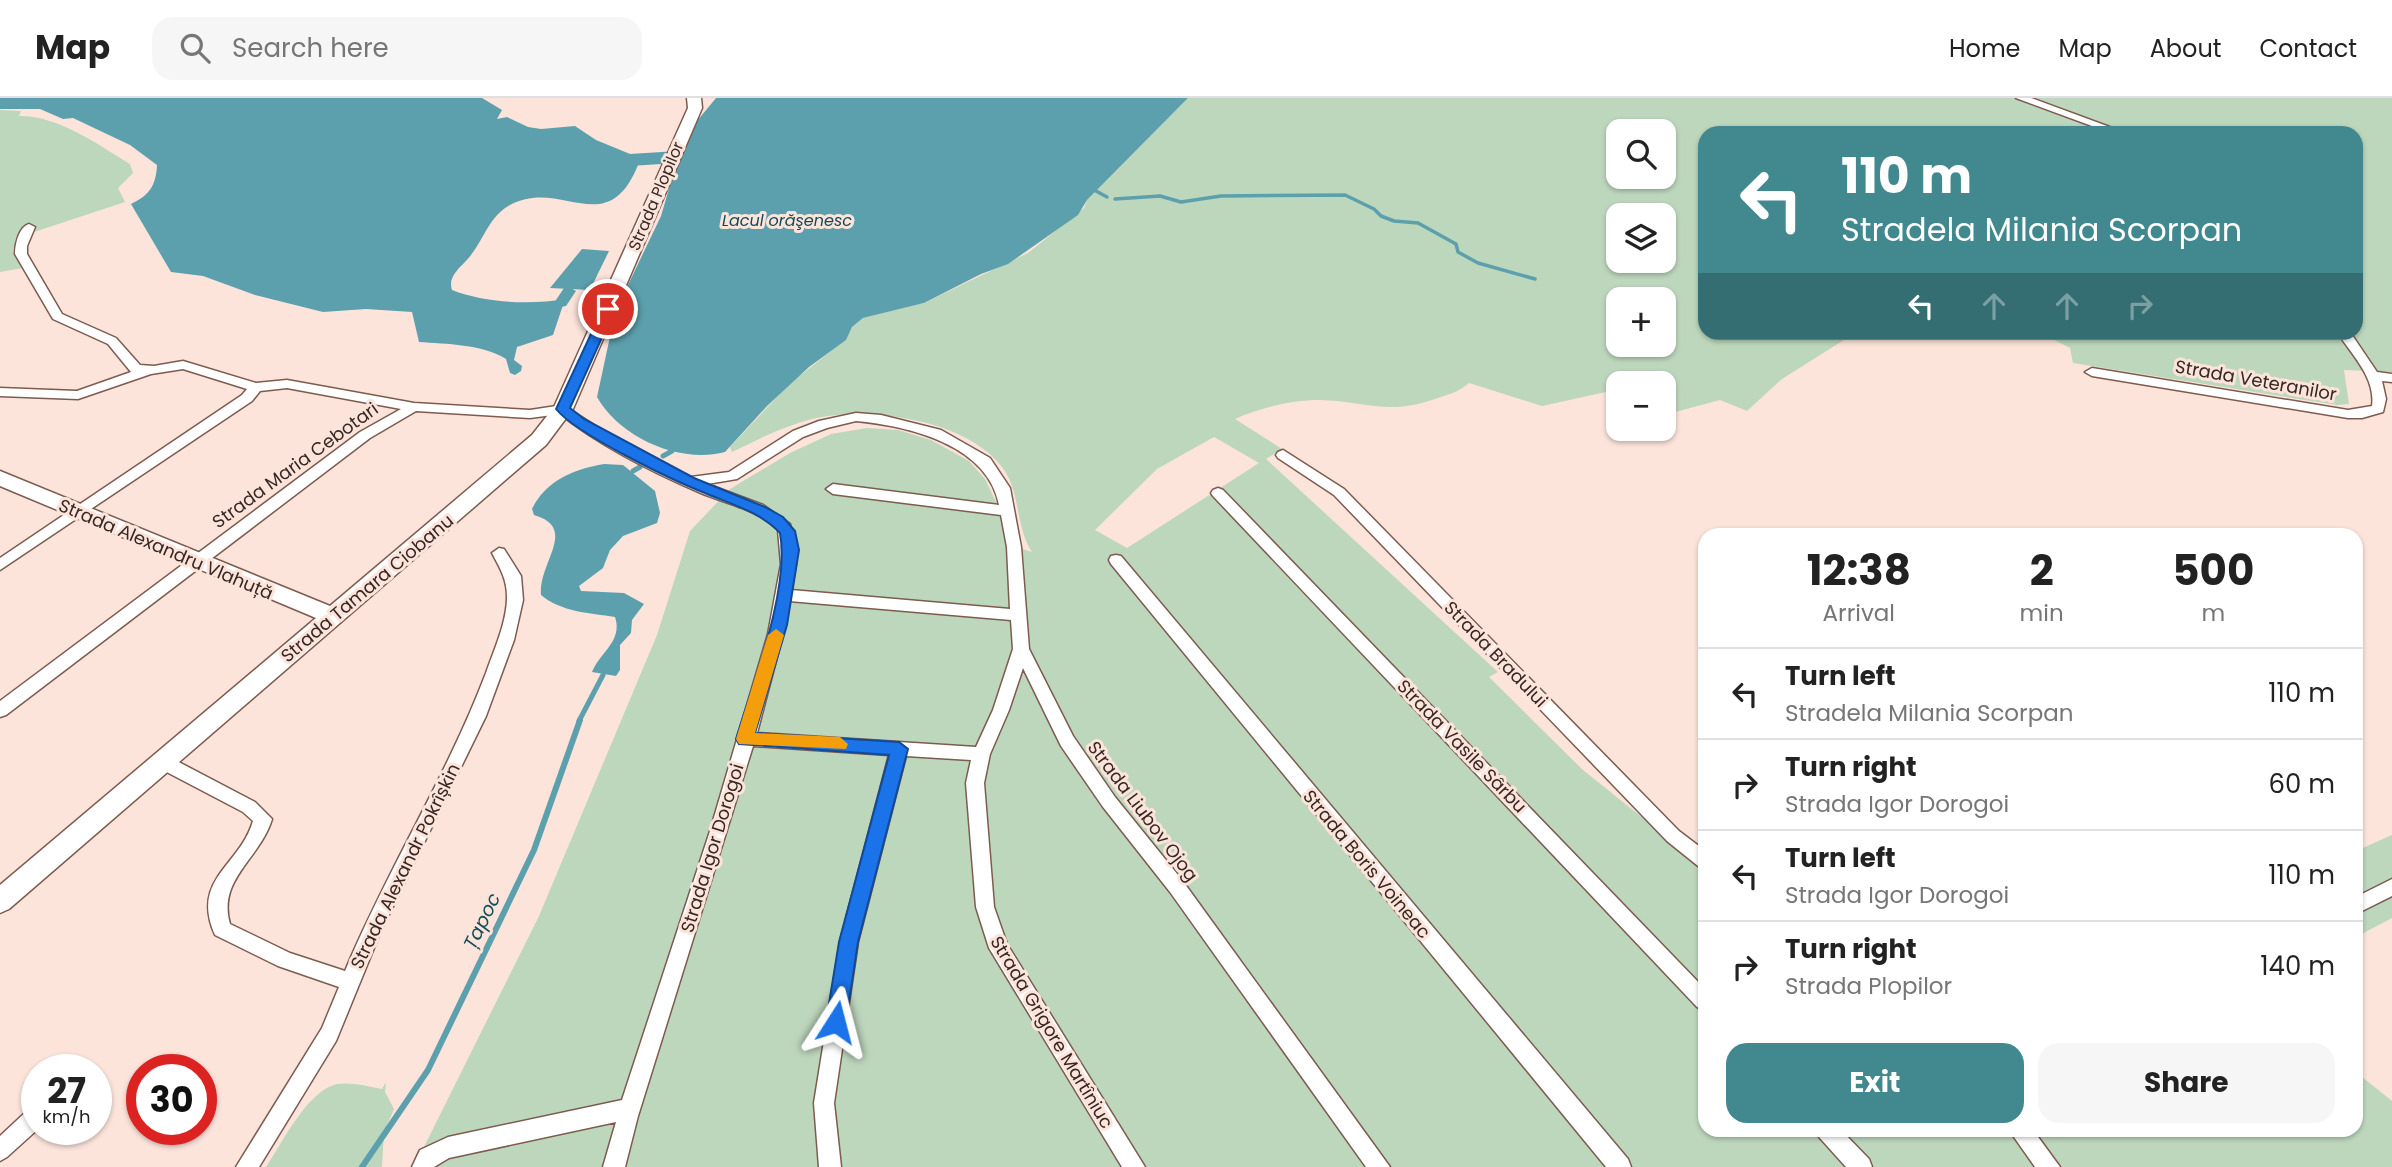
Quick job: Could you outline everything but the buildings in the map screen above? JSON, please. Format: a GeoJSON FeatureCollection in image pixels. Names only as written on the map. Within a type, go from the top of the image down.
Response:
{"type":"FeatureCollection","features":[{"type":"Feature","properties":{"kind":"street","name":"Strada Plopilor"},"geometry":{"type":"LineString","coordinates":[[563,409],[695,108],[694,98]]}},
{"type":"Feature","properties":{"kind":"street"},"geometry":{"type":"LineString","coordinates":[[2021,98],[2101,126]]}},
{"type":"Feature","properties":{"kind":"street"},"geometry":{"type":"LineString","coordinates":[[29,227],[21,254],[57,316],[112,341],[120,347],[132,367],[147,371]]}},
{"type":"Feature","properties":{"kind":"street","name":"Strada Veteranilor"},"geometry":{"type":"LineString","coordinates":[[2092,372],[2361,414],[2378,409],[2380,402],[2372,375],[2348,340]]}},
{"type":"Feature","properties":{"kind":"street"},"geometry":{"type":"LineString","coordinates":[[0,392],[78,395],[147,371],[183,365],[256,387],[287,384],[414,408],[530,414],[563,409]]}},
{"type":"Feature","properties":{"kind":"street"},"geometry":{"type":"LineString","coordinates":[[2372,375],[2392,378]]}},
{"type":"Feature","properties":{"kind":"street"},"geometry":{"type":"LineString","coordinates":[[0,565],[236,405],[256,387]]}},
{"type":"Feature","properties":{"kind":"street","name":"Strada Maria Cebotari"},"geometry":{"type":"LineString","coordinates":[[0,710],[365,435],[414,408]]}},
{"type":"Feature","properties":{"kind":"street","name":"Strada Igor Dorogoi"},"geometry":{"type":"LineString","coordinates":[[563,409],[579,423],[689,482],[759,510],[778,521],[788,531],[791,550],[769,663],[729,801],[628,1109],[614,1167]]}},
{"type":"Feature","properties":{"kind":"street","name":"Strada Tamara Ciobanu"},"geometry":{"type":"LineString","coordinates":[[0,901],[539,440],[563,409]]}},
{"type":"Feature","properties":{"kind":"street","name":"Strada Liubov Ojog"},"geometry":{"type":"LineString","coordinates":[[689,482],[732,475],[798,434],[824,424],[856,417],[881,419],[936,433],[972,452],[999,480],[1014,547],[1021,649],[1067,741],[1109,802],[1176,886],[1379,1167]]}},
{"type":"Feature","properties":{"kind":"street","name":"Strada Bradului"},"geometry":{"type":"LineString","coordinates":[[1283,455],[1339,492],[1645,808],[1673,836],[1698,855]]}},
{"type":"Feature","properties":{"kind":"street","name":"Strada Аlexandru Vlahuță"},"geometry":{"type":"LineString","coordinates":[[0,478],[77,513],[332,616]]}},
{"type":"Feature","properties":{"kind":"street"},"geometry":{"type":"LineString","coordinates":[[833,489],[1007,511]]}},
{"type":"Feature","properties":{"kind":"street","name":"Strada Vasile Sârbu"},"geometry":{"type":"LineString","coordinates":[[1218,493],[1698,995]]}},
{"type":"Feature","properties":{"kind":"street","name":"Strada Alexandr Pokrîșkin"},"geometry":{"type":"LineString","coordinates":[[247,1167],[329,1034],[348,981],[463,748],[494,676],[515,600],[513,576],[499,554]]}},
{"type":"Feature","properties":{"kind":"street","name":"Strada Boris Voineac"},"geometry":{"type":"LineString","coordinates":[[1116,560],[1620,1167]]}},
{"type":"Feature","properties":{"kind":"street"},"geometry":{"type":"LineString","coordinates":[[784,595],[1018,615]]}},
{"type":"Feature","properties":{"kind":"street","name":"Strada Grigore Martîniuc"},"geometry":{"type":"LineString","coordinates":[[1021,649],[1001,710],[981,754],[975,783],[980,865],[990,928],[1134,1167]]}},
{"type":"Feature","properties":{"kind":"street"},"geometry":{"type":"LineString","coordinates":[[745,739],[981,754]]}},
{"type":"Feature","properties":{"kind":"street"},"geometry":{"type":"LineString","coordinates":[[830,1167],[824,1103],[849,942],[899,749]]}},
{"type":"Feature","properties":{"kind":"street"},"geometry":{"type":"LineString","coordinates":[[165,762],[260,813],[263,819],[256,836],[222,885],[216,909],[222,929],[285,960],[348,981]]}},
{"type":"Feature","properties":{"kind":"street"},"geometry":{"type":"LineString","coordinates":[[2363,902],[2392,887]]}},
{"type":"Feature","properties":{"kind":"street"},"geometry":{"type":"LineString","coordinates":[[423,1167],[427,1157],[448,1149],[628,1109]]}},
{"type":"Feature","properties":{"kind":"street"},"geometry":{"type":"LineString","coordinates":[[0,1150],[21,1130]]}},
{"type":"Feature","properties":{"kind":"street"},"geometry":{"type":"LineString","coordinates":[[1833,1137],[1861,1167]]}},
{"type":"Feature","properties":{"kind":"street"},"geometry":{"type":"LineString","coordinates":[[2028,1137],[2049,1167]]}},
{"type":"Feature","properties":{"kind":"green space"},"geometry":{"type":"Polygon","coordinates":[[[1188,98],[2392,98],[2392,372],[2344,370],[2349,404],[2337,405],[2073,363],[2070,348],[2055,340],[2363,340],[2363,126],[1698,126],[1698,340],[1844,340],[1782,379],[1747,411],[1720,400],[1676,412],[1676,371],[1606,371],[1606,392],[1542,406],[1469,383],[1448,395],[1418,404],[1389,407],[1308,400],[1276,405],[1235,419],[1282,449],[1266,459],[1498,672],[1489,677],[1583,770],[1698,862],[1698,1137],[2363,1137],[2363,1078],[2392,1101],[2392,1167],[414,1167],[539,916],[657,635],[690,531],[730,489],[790,453],[831,434],[867,428],[898,430],[931,440],[969,461],[985,479],[997,504],[1011,505],[1019,548],[1032,552],[1023,532],[1012,487],[1002,467],[986,451],[966,438],[942,428],[890,416],[839,415],[795,424],[732,452],[730,447],[788,385],[845,340],[852,327],[863,318],[924,303],[1028,253],[1084,208],[1087,200],[1188,98]],[[1214,437],[1157,469],[1095,530],[1127,548],[1259,463],[1214,437]]]}},
{"type":"Feature","properties":{"kind":"green space"},"geometry":{"type":"Polygon","coordinates":[[[0,110],[21,111],[19,116],[48,120],[77,132],[130,164],[133,173],[118,188],[125,202],[25,235],[21,254],[29,267],[0,272],[0,110]]]}},
{"type":"Feature","properties":{"kind":"green space"},"geometry":{"type":"Polygon","coordinates":[[[2392,835],[2392,918],[2363,933],[2363,848],[2392,835]]]}},
{"type":"Feature","properties":{"kind":"green space"},"geometry":{"type":"Polygon","coordinates":[[[386,1082],[385,1092],[394,1109],[384,1132],[382,1167],[266,1167],[306,1107],[326,1088],[348,1084],[382,1089],[386,1082]]]}},
{"type":"Feature","properties":{"kind":"water"},"geometry":{"type":"Polygon","coordinates":[[[0,98],[482,98],[502,110],[497,119],[507,117],[528,127],[541,129],[575,126],[596,140],[635,156],[638,159],[634,164],[638,165],[626,188],[612,200],[597,204],[529,198],[510,205],[492,221],[471,255],[454,275],[452,290],[479,298],[523,302],[565,299],[553,335],[517,347],[514,360],[522,366],[521,371],[515,375],[510,373],[506,359],[486,350],[419,342],[412,312],[366,309],[323,312],[255,295],[203,276],[171,272],[131,204],[151,189],[157,165],[130,145],[73,118],[63,119],[40,109],[0,109],[0,98]]]}},
{"type":"Feature","properties":{"kind":"water","name":"Lacul orăşenesc"},"geometry":{"type":"Polygon","coordinates":[[[716,98],[1188,98],[1087,200],[1078,215],[1008,264],[981,274],[924,303],[863,318],[852,327],[846,340],[809,367],[767,406],[725,452],[708,455],[671,451],[636,436],[607,412],[597,397],[611,332],[624,310],[627,287],[661,216],[680,151],[697,121],[716,98]]]}},
{"type":"Feature","properties":{"kind":"water"},"geometry":{"type":"Polygon","coordinates":[[[582,249],[609,251],[590,290],[550,288],[582,249]]]}},
{"type":"Feature","properties":{"kind":"water"},"geometry":{"type":"Polygon","coordinates":[[[604,464],[623,465],[655,491],[660,513],[657,523],[623,536],[610,550],[603,568],[579,586],[581,591],[624,593],[644,604],[632,620],[631,633],[620,645],[620,670],[616,676],[592,672],[616,633],[615,617],[567,608],[541,595],[555,538],[554,528],[534,515],[532,509],[553,483],[582,469],[604,464]]]}},
{"type":"Feature","properties":{"kind":"waterway"},"geometry":{"type":"LineString","coordinates":[[597,162],[678,157],[704,151]]}},
{"type":"Feature","properties":{"kind":"waterway"},"geometry":{"type":"LineString","coordinates":[[1096,191],[1107,197]]}},
{"type":"Feature","properties":{"kind":"waterway"},"geometry":{"type":"LineString","coordinates":[[1115,199],[1160,196],[1181,202],[1221,196],[1345,195],[1394,221],[1418,223],[1456,244],[1458,252],[1478,263],[1535,279]]}},
{"type":"Feature","properties":{"kind":"waterway"},"geometry":{"type":"LineString","coordinates":[[561,303],[569,291]]}},
{"type":"Feature","properties":{"kind":"waterway"},"geometry":{"type":"LineString","coordinates":[[663,456],[672,451]]}},
{"type":"Feature","properties":{"kind":"waterway"},"geometry":{"type":"LineString","coordinates":[[633,471],[640,467]]}},
{"type":"Feature","properties":{"kind":"waterway","name":"Țapoc"},"geometry":{"type":"LineString","coordinates":[[579,721],[603,675]]}},
{"type":"Feature","properties":{"kind":"waterway","name":"Țapoc"},"geometry":{"type":"LineString","coordinates":[[362,1167],[428,1070],[534,850],[580,720]]}},
{"type":"Feature","properties":{"kind":"slow traffic"},"geometry":{"type":"LineString","coordinates":[[776,635],[745,739],[840,744]]}},
{"type":"Feature","properties":{"kind":"route"},"geometry":{"type":"LineString","coordinates":[[608,309],[563,409],[579,423],[689,482],[759,510],[778,521],[788,531],[790,564],[779,625],[745,739],[899,749],[849,942],[836,1022]]}}]}
